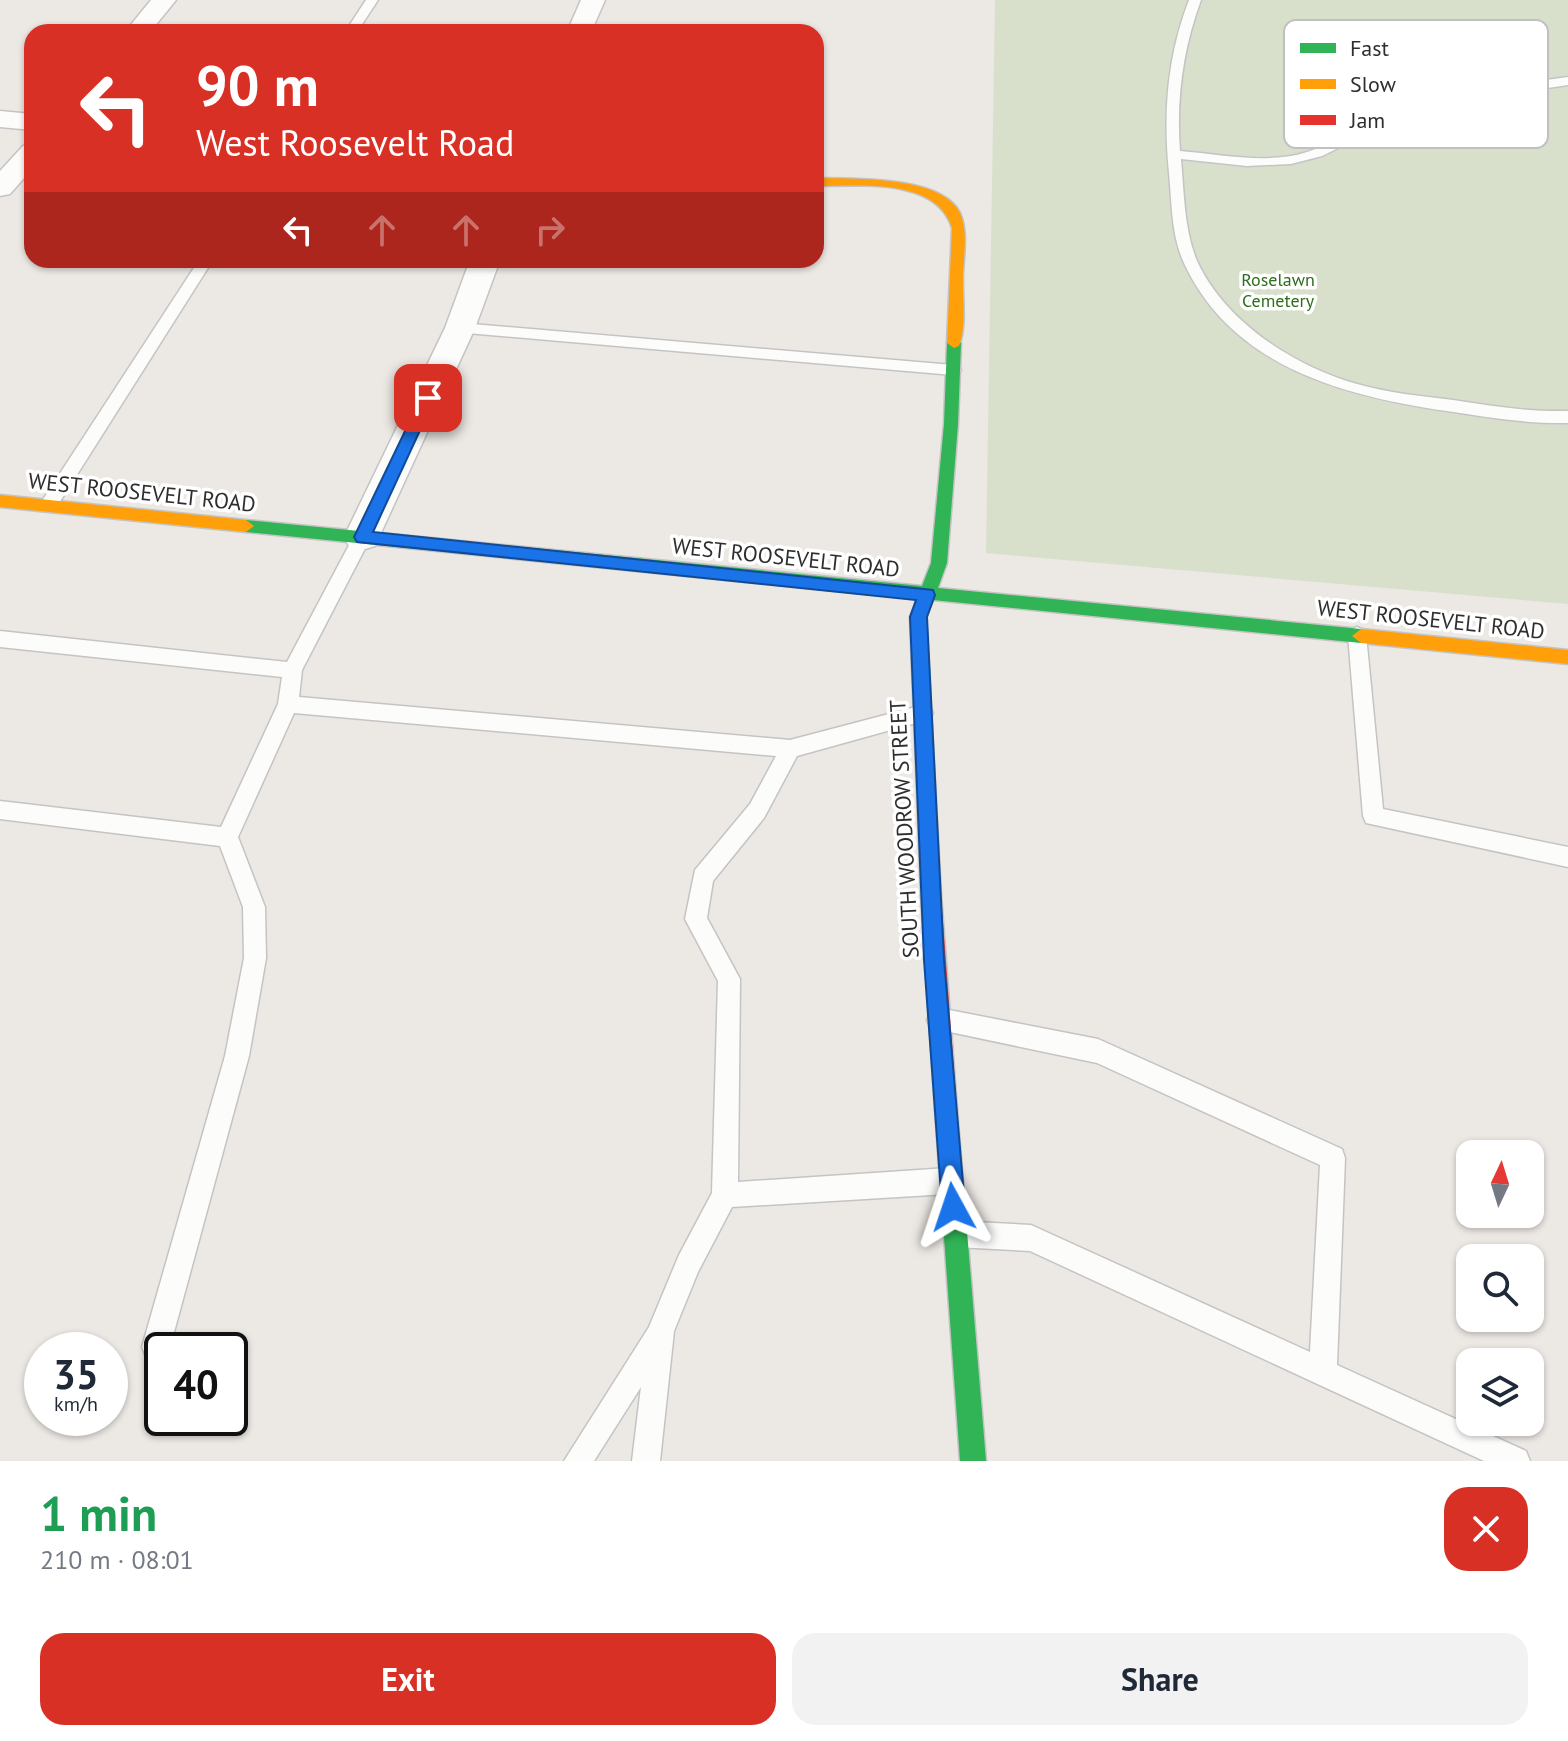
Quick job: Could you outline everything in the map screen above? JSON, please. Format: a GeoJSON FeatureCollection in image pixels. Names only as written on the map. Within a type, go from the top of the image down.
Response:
{"type":"FeatureCollection","features":[{"type":"Feature","properties":{"kind":"street"},"geometry":{"type":"LineString","coordinates":[[144,24],[164,0]]}},
{"type":"Feature","properties":{"kind":"street"},"geometry":{"type":"LineString","coordinates":[[582,24],[593,0]]}},
{"type":"Feature","properties":{"kind":"street"},"geometry":{"type":"LineString","coordinates":[[0,119],[24,121]]}},
{"type":"Feature","properties":{"kind":"street"},"geometry":{"type":"LineString","coordinates":[[0,188],[24,161]]}},
{"type":"Feature","properties":{"kind":"street","name":"SOUTH WOODROW STREET"},"geometry":{"type":"LineString","coordinates":[[824,183],[907,189],[943,202],[953,211],[958,228],[951,424],[939,563],[918,617],[939,1020],[973,1461]]}},
{"type":"Feature","properties":{"kind":"street"},"geometry":{"type":"LineString","coordinates":[[362,537],[460,328],[482,268]]}},
{"type":"Feature","properties":{"kind":"street","name":"WEST ROOSEVELT ROAD"},"geometry":{"type":"LineString","coordinates":[[0,501],[1568,657]]}},
{"type":"Feature","properties":{"kind":"lane"},"geometry":{"type":"LineString","coordinates":[[356,24],[372,0]]}},
{"type":"Feature","properties":{"kind":"lane"},"geometry":{"type":"LineString","coordinates":[[1195,0],[1175,59],[1174,154],[1184,241],[1191,263],[1218,305],[1259,342],[1302,368],[1345,386],[1512,415],[1568,417]]}},
{"type":"Feature","properties":{"kind":"lane"},"geometry":{"type":"LineString","coordinates":[[1548,84],[1568,81]]}},
{"type":"Feature","properties":{"kind":"lane"},"geometry":{"type":"LineString","coordinates":[[1174,154],[1257,162],[1294,160],[1326,148]]}},
{"type":"Feature","properties":{"kind":"lane"},"geometry":{"type":"LineString","coordinates":[[48,506],[201,268]]}},
{"type":"Feature","properties":{"kind":"lane"},"geometry":{"type":"LineString","coordinates":[[460,328],[953,370]]}},
{"type":"Feature","properties":{"kind":"lane"},"geometry":{"type":"LineString","coordinates":[[160,1332],[237,1056],[255,958],[254,907],[227,837],[288,704],[292,670],[362,537]]}},
{"type":"Feature","properties":{"kind":"lane"},"geometry":{"type":"LineString","coordinates":[[1357,635],[1373,816],[1568,857]]}},
{"type":"Feature","properties":{"kind":"lane"},"geometry":{"type":"LineString","coordinates":[[0,639],[292,670]]}},
{"type":"Feature","properties":{"kind":"lane"},"geometry":{"type":"LineString","coordinates":[[288,704],[790,749],[923,713]]}},
{"type":"Feature","properties":{"kind":"lane"},"geometry":{"type":"LineString","coordinates":[[578,1461],[661,1331],[688,1264],[725,1195],[729,979],[696,919],[703,877],[757,811],[790,749]]}},
{"type":"Feature","properties":{"kind":"lane"},"geometry":{"type":"LineString","coordinates":[[0,810],[227,837]]}},
{"type":"Feature","properties":{"kind":"lane"},"geometry":{"type":"LineString","coordinates":[[939,1020],[1098,1051],[1333,1158],[1323,1372]]}},
{"type":"Feature","properties":{"kind":"lane"},"geometry":{"type":"LineString","coordinates":[[725,1195],[951,1180]]}},
{"type":"Feature","properties":{"kind":"lane"},"geometry":{"type":"LineString","coordinates":[[956,1234],[1031,1238],[1516,1461]]}},
{"type":"Feature","properties":{"kind":"lane"},"geometry":{"type":"LineString","coordinates":[[646,1461],[661,1331]]}},
{"type":"Feature","properties":{"kind":"green space","name":"Roselawn Cemetery"},"geometry":{"type":"Polygon","coordinates":[[[995,0],[1568,0],[1568,604],[986,553],[995,0]]]}},
{"type":"Feature","properties":{"kind":"traffic: fast"},"geometry":{"type":"LineString","coordinates":[[931,895],[918,617],[939,563],[951,424],[954,343]]}},
{"type":"Feature","properties":{"kind":"traffic: fast"},"geometry":{"type":"LineString","coordinates":[[246,526],[1361,636]]}},
{"type":"Feature","properties":{"kind":"traffic: fast"},"geometry":{"type":"LineString","coordinates":[[946,1110],[973,1461]]}},
{"type":"Feature","properties":{"kind":"traffic: slow"},"geometry":{"type":"LineString","coordinates":[[824,182],[908,188],[941,200],[952,210],[958,228],[954,343]]}},
{"type":"Feature","properties":{"kind":"traffic: slow"},"geometry":{"type":"LineString","coordinates":[[0,501],[246,526]]}},
{"type":"Feature","properties":{"kind":"traffic: slow"},"geometry":{"type":"LineString","coordinates":[[1361,636],[1568,657]]}},
{"type":"Feature","properties":{"kind":"traffic: jam"},"geometry":{"type":"LineString","coordinates":[[931,895],[946,1110]]}},
{"type":"Feature","properties":{"kind":"route"},"geometry":{"type":"LineString","coordinates":[[428,398],[362,537],[927,595],[918,617],[919,641],[934,960],[953,1207]]}}]}
